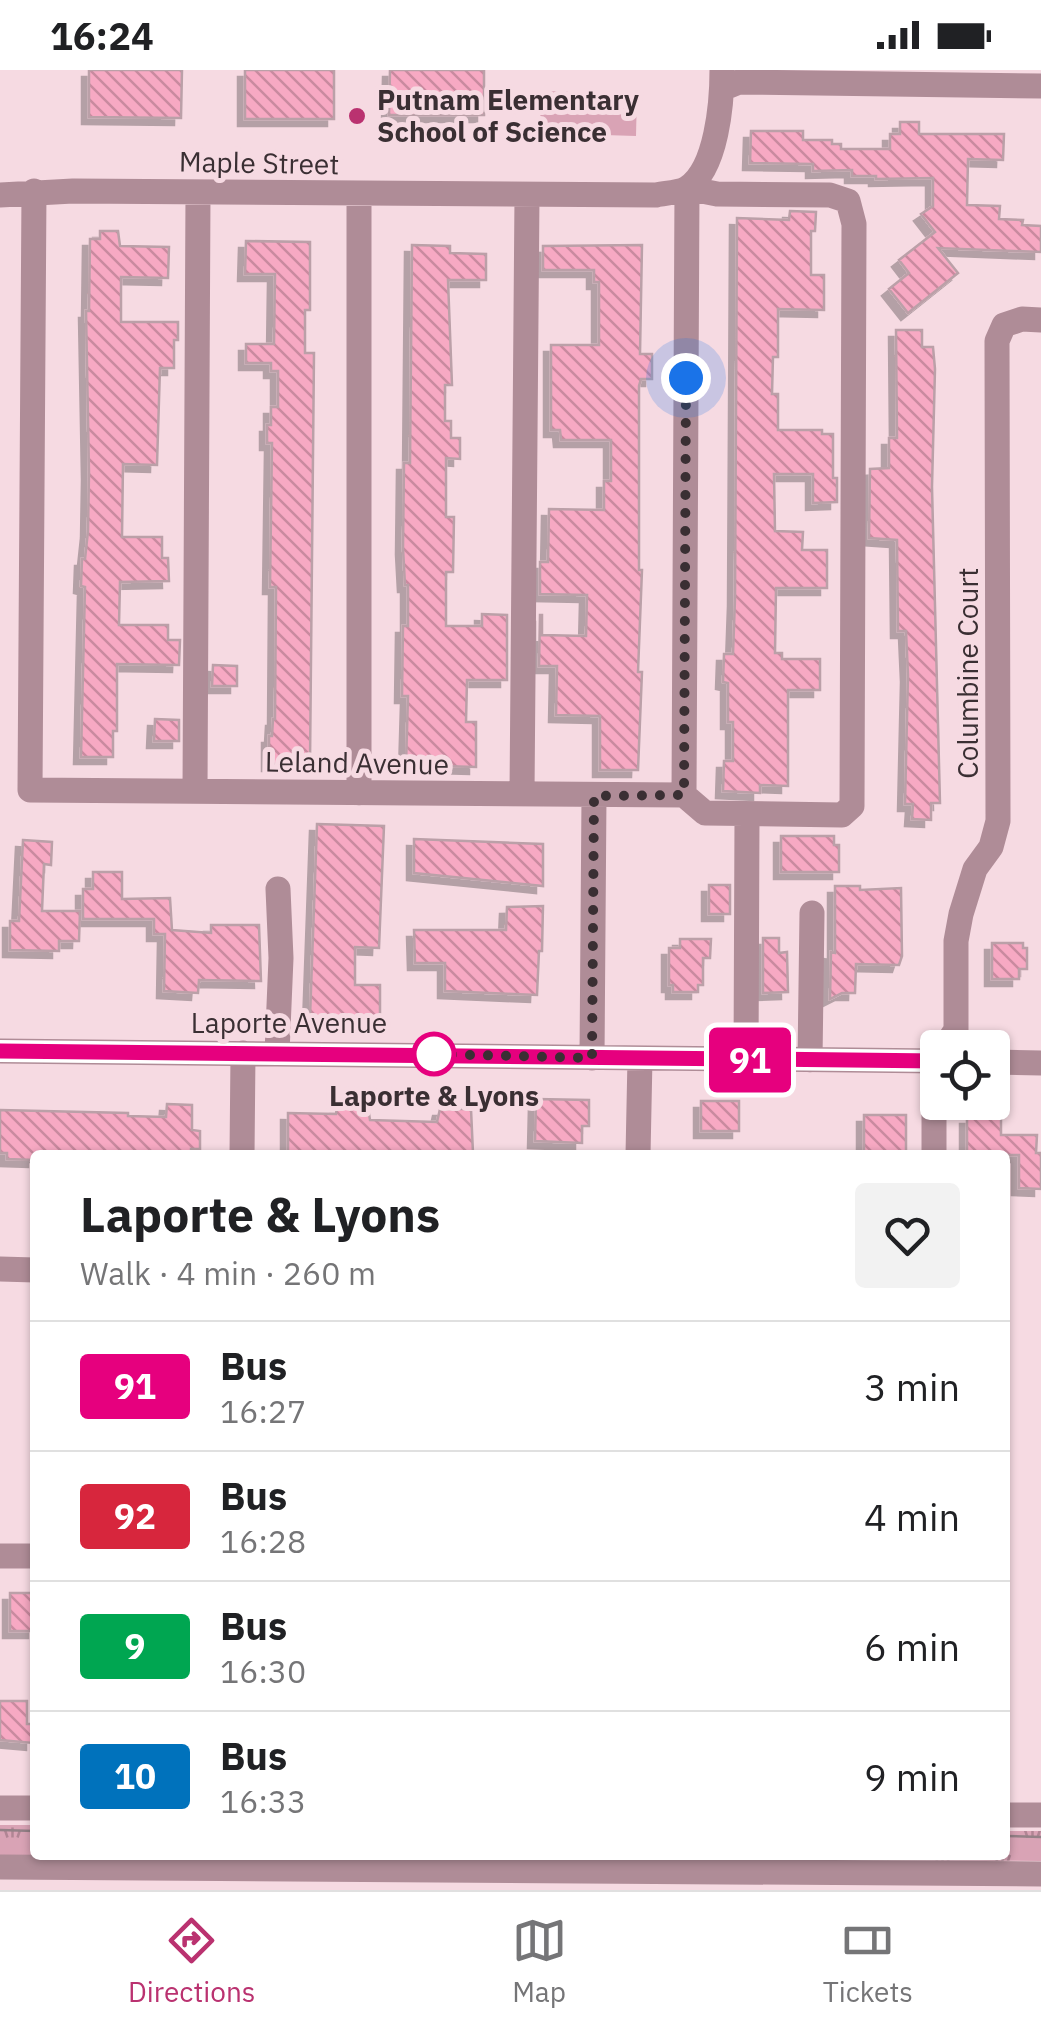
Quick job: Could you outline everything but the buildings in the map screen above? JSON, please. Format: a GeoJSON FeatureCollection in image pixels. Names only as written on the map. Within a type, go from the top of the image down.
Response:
{"type":"FeatureCollection","features":[{"type":"Feature","properties":{"kind":"street"},"geometry":{"type":"LineString","coordinates":[[746,1060],[747,816],[705,813],[684,795],[687,188],[705,164],[721,120],[722,79],[1041,86]]}},
{"type":"Feature","properties":{"kind":"street","name":"Maple Street"},"geometry":{"type":"LineString","coordinates":[[0,195],[34,192],[656,196],[687,188],[716,194],[830,195],[848,200],[854,224],[852,806],[842,815],[747,816]]}},
{"type":"Feature","properties":{"kind":"street","name":"Leland Avenue"},"geometry":{"type":"LineString","coordinates":[[34,192],[30,790],[684,795]]}},
{"type":"Feature","properties":{"kind":"street"},"geometry":{"type":"LineString","coordinates":[[194,790],[198,193]]}},
{"type":"Feature","properties":{"kind":"street"},"geometry":{"type":"LineString","coordinates":[[359,195],[360,793]]}},
{"type":"Feature","properties":{"kind":"street"},"geometry":{"type":"LineString","coordinates":[[522,794],[527,196]]}},
{"type":"Feature","properties":{"kind":"street","name":"Columbine Court"},"geometry":{"type":"LineString","coordinates":[[956,1030],[956,941],[961,914],[975,869],[990,847],[998,821],[997,341],[1004,325],[1022,319],[1041,320]]}},
{"type":"Feature","properties":{"kind":"street"},"geometry":{"type":"LineString","coordinates":[[592,1058],[594,796]]}},
{"type":"Feature","properties":{"kind":"street"},"geometry":{"type":"LineString","coordinates":[[277,1053],[278,889]]}},
{"type":"Feature","properties":{"kind":"street"},"geometry":{"type":"LineString","coordinates":[[810,1060],[812,912]]}},
{"type":"Feature","properties":{"kind":"street","name":"Laporte Avenue"},"geometry":{"type":"LineString","coordinates":[[0,1051],[746,1060],[920,1057]]}},
{"type":"Feature","properties":{"kind":"street"},"geometry":{"type":"LineString","coordinates":[[242,1150],[243,1053]]}},
{"type":"Feature","properties":{"kind":"street"},"geometry":{"type":"LineString","coordinates":[[638,1150],[640,1058]]}},
{"type":"Feature","properties":{"kind":"street"},"geometry":{"type":"LineString","coordinates":[[1010,1062],[1041,1063]]}},
{"type":"Feature","properties":{"kind":"street"},"geometry":{"type":"LineString","coordinates":[[934,1150],[935,1120]]}},
{"type":"Feature","properties":{"kind":"street"},"geometry":{"type":"LineString","coordinates":[[0,1268],[30,1270]]}},
{"type":"Feature","properties":{"kind":"street"},"geometry":{"type":"LineString","coordinates":[[0,1556],[30,1556]]}},
{"type":"Feature","properties":{"kind":"street"},"geometry":{"type":"LineString","coordinates":[[0,1808],[30,1808]]}},
{"type":"Feature","properties":{"kind":"street"},"geometry":{"type":"LineString","coordinates":[[1010,1815],[1041,1815]]}},
{"type":"Feature","properties":{"kind":"street"},"geometry":{"type":"LineString","coordinates":[[0,1867],[235,1862],[473,1880],[635,1863],[1041,1874]]}},
{"type":"Feature","properties":{"kind":"green space"},"geometry":{"type":"Polygon","coordinates":[[[541,91],[637,93],[636,136],[540,133],[541,91]]]}},
{"type":"Feature","properties":{"kind":"green space"},"geometry":{"type":"Polygon","coordinates":[[[0,1825],[30,1825],[30,1856],[0,1856],[0,1825]]]}},
{"type":"Feature","properties":{"kind":"green space"},"geometry":{"type":"Polygon","coordinates":[[[1010,1831],[1041,1831],[1041,1861],[861,1860],[1010,1860],[1010,1831]]]}},
{"type":"Feature","properties":{"kind":"tram line"},"geometry":{"type":"LineString","coordinates":[[0,1830],[30,1831]]}},
{"type":"Feature","properties":{"kind":"tram line"},"geometry":{"type":"LineString","coordinates":[[1010,1836],[1041,1837]]}},
{"type":"Feature","properties":{"kind":"bus line","name":"91"},"geometry":{"type":"LineString","coordinates":[[0,1051],[920,1061]]}},
{"type":"Feature","properties":{"kind":"place","name":"Putnam Elementary School of Science"},"geometry":{"type":"Point","coordinates":[357,116]}},
{"type":"Feature","properties":{"kind":"place","name":"Laporte & Lyons"},"geometry":{"type":"Point","coordinates":[434,1054]}},
{"type":"Feature","properties":{"kind":"route"},"geometry":{"type":"LineString","coordinates":[[434,1054],[592,1058],[594,796],[684,795],[686,378]]}}]}
